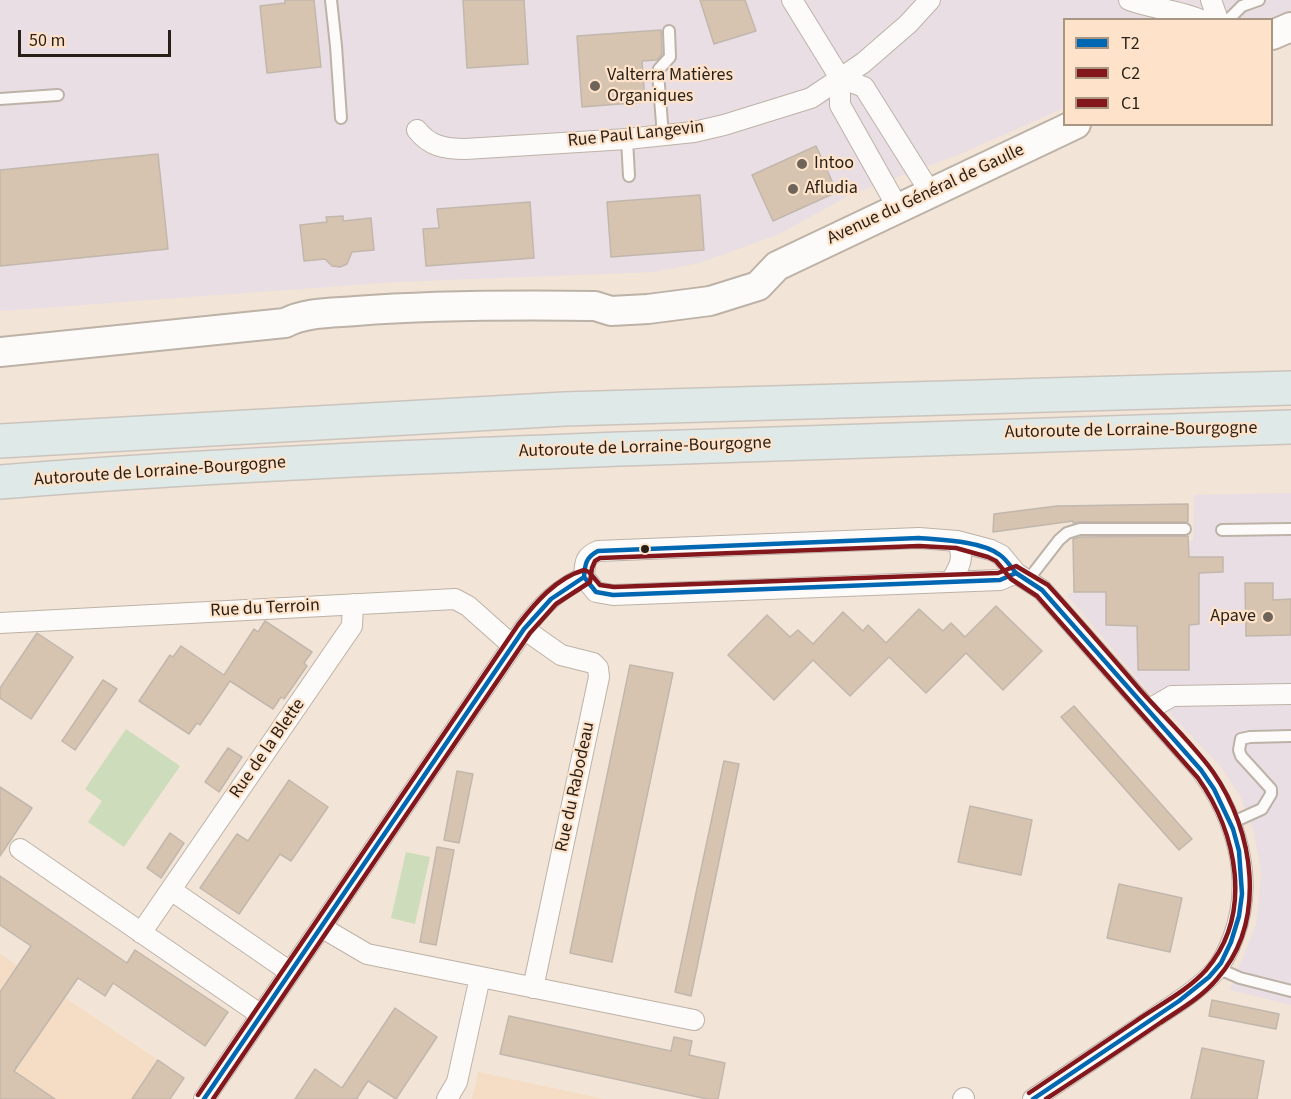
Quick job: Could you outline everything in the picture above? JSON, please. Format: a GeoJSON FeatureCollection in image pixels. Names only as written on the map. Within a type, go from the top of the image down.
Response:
{"type":"FeatureCollection","features":[{"type":"Feature","properties":{"kind":"highway","name":"Autoroute de Lorraine-Bourgogne"},"geometry":{"type":"LineString","coordinates":[[0,441],[564,409],[1291,388]]}},
{"type":"Feature","properties":{"kind":"highway","name":"Autoroute de Lorraine-Bourgogne"},"geometry":{"type":"LineString","coordinates":[[0,483],[226,467],[554,452],[973,435],[1291,427]]}},
{"type":"Feature","properties":{"kind":"main road"},"geometry":{"type":"LineString","coordinates":[[1273,35],[1291,27]]}},
{"type":"Feature","properties":{"kind":"main road","name":"Avenue du Général de Gaulle"},"geometry":{"type":"LineString","coordinates":[[299,316],[382,309],[469,306],[595,306],[606,299],[679,290],[762,264],[777,266],[1072,126]]}},
{"type":"Feature","properties":{"kind":"main road"},"geometry":{"type":"LineString","coordinates":[[0,332],[284,310],[299,316]]}},
{"type":"Feature","properties":{"kind":"main road"},"geometry":{"type":"LineString","coordinates":[[0,352],[285,323],[299,316]]}},
{"type":"Feature","properties":{"kind":"street"},"geometry":{"type":"LineString","coordinates":[[792,0],[840,78],[840,105],[898,208]]}},
{"type":"Feature","properties":{"kind":"street","name":"Rue Paul Langevin"},"geometry":{"type":"LineString","coordinates":[[417,130],[422,137],[434,145],[448,149],[663,136],[724,125],[811,98],[863,63],[908,24],[930,0]]}},
{"type":"Feature","properties":{"kind":"street"},"geometry":{"type":"LineString","coordinates":[[1129,0],[1195,18]]}},
{"type":"Feature","properties":{"kind":"street"},"geometry":{"type":"LineString","coordinates":[[1211,0],[1217,18]]}},
{"type":"Feature","properties":{"kind":"street"},"geometry":{"type":"LineString","coordinates":[[840,78],[864,87],[930,192]]}},
{"type":"Feature","properties":{"kind":"street"},"geometry":{"type":"LineString","coordinates":[[1022,576],[999,580],[613,595],[596,592],[584,577],[587,558],[598,551],[919,538],[957,540],[1001,555],[1054,603],[1148,710],[1213,786],[1231,823],[1241,857],[1243,896],[1235,932],[1217,968],[1202,984],[1178,1003],[1033,1099]]}},
{"type":"Feature","properties":{"kind":"street"},"geometry":{"type":"LineString","coordinates":[[951,581],[962,562],[957,540]]}},
{"type":"Feature","properties":{"kind":"street"},"geometry":{"type":"LineString","coordinates":[[204,1099],[519,637],[552,596],[584,577]]}},
{"type":"Feature","properties":{"kind":"street","name":"Rue du Terroin"},"geometry":{"type":"LineString","coordinates":[[0,623],[455,599],[519,637]]}},
{"type":"Feature","properties":{"kind":"street","name":"Rue de la Blette"},"geometry":{"type":"LineString","coordinates":[[141,933],[352,626],[353,604]]}},
{"type":"Feature","properties":{"kind":"street","name":"Rue du Rabodeau"},"geometry":{"type":"LineString","coordinates":[[519,637],[561,655],[593,663],[598,669],[599,677],[533,988]]}},
{"type":"Feature","properties":{"kind":"street"},"geometry":{"type":"LineString","coordinates":[[1148,710],[1172,696],[1291,694]]}},
{"type":"Feature","properties":{"kind":"street"},"geometry":{"type":"LineString","coordinates":[[20,849],[261,1015]]}},
{"type":"Feature","properties":{"kind":"street"},"geometry":{"type":"LineString","coordinates":[[171,890],[290,972]]}},
{"type":"Feature","properties":{"kind":"street"},"geometry":{"type":"LineString","coordinates":[[321,927],[367,954],[694,1020]]}},
{"type":"Feature","properties":{"kind":"street"},"geometry":{"type":"LineString","coordinates":[[447,1099],[457,1082],[480,977]]}},
{"type":"Feature","properties":{"kind":"lane"},"geometry":{"type":"LineString","coordinates":[[331,0],[341,118]]}},
{"type":"Feature","properties":{"kind":"lane"},"geometry":{"type":"LineString","coordinates":[[1230,18],[1242,6],[1259,0]]}},
{"type":"Feature","properties":{"kind":"lane"},"geometry":{"type":"LineString","coordinates":[[663,136],[658,73],[670,57],[669,31]]}},
{"type":"Feature","properties":{"kind":"lane"},"geometry":{"type":"LineString","coordinates":[[0,99],[58,95]]}},
{"type":"Feature","properties":{"kind":"lane"},"geometry":{"type":"LineString","coordinates":[[627,139],[629,176]]}},
{"type":"Feature","properties":{"kind":"lane"},"geometry":{"type":"LineString","coordinates":[[1022,576],[1067,533],[1080,529],[1185,529]]}},
{"type":"Feature","properties":{"kind":"lane"},"geometry":{"type":"LineString","coordinates":[[1222,530],[1291,529]]}},
{"type":"Feature","properties":{"kind":"lane"},"geometry":{"type":"LineString","coordinates":[[1231,823],[1262,809],[1272,794],[1271,789],[1241,756],[1239,750],[1241,739],[1291,736]]}},
{"type":"Feature","properties":{"kind":"lane"},"geometry":{"type":"LineString","coordinates":[[1217,968],[1240,978],[1291,991]]}},
{"type":"Feature","properties":{"kind":"shaded area"},"geometry":{"type":"Polygon","coordinates":[[[0,0],[1291,0],[1291,10],[1271,18],[1063,18],[1063,108],[960,154],[850,195],[777,235],[699,263],[654,272],[396,282],[0,311],[0,0]]]}},
{"type":"Feature","properties":{"kind":"shaded area"},"geometry":{"type":"Polygon","coordinates":[[[1291,493],[1291,1005],[1230,990],[1256,924],[1261,870],[1253,829],[1241,798],[1222,768],[1141,683],[1067,595],[1074,592],[1073,542],[1193,541],[1194,495],[1291,493]]]}},
{"type":"Feature","properties":{"kind":"shaded area"},"geometry":{"type":"Polygon","coordinates":[[[0,954],[158,1060],[132,1099],[0,1099],[0,954]]]}},
{"type":"Feature","properties":{"kind":"shaded area"},"geometry":{"type":"Polygon","coordinates":[[[478,1072],[604,1099],[472,1099],[478,1072]]]}},
{"type":"Feature","properties":{"kind":"green space"},"geometry":{"type":"Polygon","coordinates":[[[126,729],[180,766],[124,847],[88,822],[102,801],[85,789],[126,729]]]}},
{"type":"Feature","properties":{"kind":"green space"},"geometry":{"type":"Polygon","coordinates":[[[406,852],[430,857],[415,924],[391,918],[406,852]]]}},
{"type":"Feature","properties":{"kind":"building"},"geometry":{"type":"Polygon","coordinates":[[[285,0],[314,0],[321,67],[267,73],[260,6],[285,3],[285,0]]]}},
{"type":"Feature","properties":{"kind":"building"},"geometry":{"type":"Polygon","coordinates":[[[463,0],[524,0],[528,64],[467,68],[463,0]]]}},
{"type":"Feature","properties":{"kind":"building"},"geometry":{"type":"Polygon","coordinates":[[[700,0],[745,0],[756,31],[714,44],[700,0]]]}},
{"type":"Feature","properties":{"kind":"building"},"geometry":{"type":"Polygon","coordinates":[[[661,30],[662,54],[657,60],[642,61],[645,102],[582,107],[577,36],[661,30]]]}},
{"type":"Feature","properties":{"kind":"building"},"geometry":{"type":"Polygon","coordinates":[[[816,146],[837,192],[773,221],[752,175],[816,146]]]}},
{"type":"Feature","properties":{"kind":"building"},"geometry":{"type":"Polygon","coordinates":[[[158,154],[168,249],[0,266],[0,170],[158,154]]]}},
{"type":"Feature","properties":{"kind":"building"},"geometry":{"type":"Polygon","coordinates":[[[700,195],[704,250],[611,257],[607,202],[700,195]]]}},
{"type":"Feature","properties":{"kind":"building"},"geometry":{"type":"Polygon","coordinates":[[[530,202],[534,258],[426,266],[423,229],[439,228],[437,209],[530,202]]]}},
{"type":"Feature","properties":{"kind":"building"},"geometry":{"type":"Polygon","coordinates":[[[343,216],[343,221],[371,218],[374,250],[352,252],[347,264],[340,267],[332,266],[325,259],[304,261],[300,225],[327,222],[326,217],[343,216]]]}},
{"type":"Feature","properties":{"kind":"building"},"geometry":{"type":"Polygon","coordinates":[[[1188,504],[1188,522],[1073,523],[1073,521],[993,532],[994,514],[1057,506],[1188,504]]]}},
{"type":"Feature","properties":{"kind":"building"},"geometry":{"type":"Polygon","coordinates":[[[1188,536],[1189,557],[1223,557],[1223,572],[1199,573],[1199,624],[1189,625],[1189,670],[1138,670],[1137,626],[1106,625],[1106,592],[1074,592],[1073,539],[1188,536]]]}},
{"type":"Feature","properties":{"kind":"building","name":"Apave"},"geometry":{"type":"Polygon","coordinates":[[[1245,583],[1273,583],[1273,600],[1291,599],[1291,635],[1246,636],[1245,583]]]}},
{"type":"Feature","properties":{"kind":"building"},"geometry":{"type":"Polygon","coordinates":[[[996,606],[1042,651],[1003,690],[966,653],[926,693],[889,657],[850,696],[813,660],[774,700],[728,655],[767,615],[790,637],[798,630],[813,644],[843,612],[863,631],[868,625],[886,643],[919,609],[943,631],[951,623],[965,637],[996,606]]]}},
{"type":"Feature","properties":{"kind":"building"},"geometry":{"type":"Polygon","coordinates":[[[265,621],[312,652],[304,663],[307,666],[284,699],[281,697],[273,709],[230,681],[200,725],[197,723],[189,734],[139,701],[170,655],[173,657],[181,646],[224,675],[254,629],[258,632],[265,621]]]}},
{"type":"Feature","properties":{"kind":"building"},"geometry":{"type":"Polygon","coordinates":[[[37,633],[73,657],[31,719],[0,698],[0,688],[37,633]]]}},
{"type":"Feature","properties":{"kind":"building"},"geometry":{"type":"Polygon","coordinates":[[[630,665],[673,673],[612,962],[570,953],[630,665]]]}},
{"type":"Feature","properties":{"kind":"building"},"geometry":{"type":"Polygon","coordinates":[[[103,680],[117,689],[75,750],[62,741],[103,680]]]}},
{"type":"Feature","properties":{"kind":"building"},"geometry":{"type":"Polygon","coordinates":[[[1074,706],[1192,839],[1179,850],[1061,717],[1074,706]]]}},
{"type":"Feature","properties":{"kind":"building"},"geometry":{"type":"Polygon","coordinates":[[[228,748],[242,757],[219,792],[205,782],[228,748]]]}},
{"type":"Feature","properties":{"kind":"building"},"geometry":{"type":"Polygon","coordinates":[[[724,761],[739,764],[691,996],[675,992],[724,761]]]}},
{"type":"Feature","properties":{"kind":"building"},"geometry":{"type":"Polygon","coordinates":[[[457,771],[473,774],[459,843],[444,840],[457,771]]]}},
{"type":"Feature","properties":{"kind":"building"},"geometry":{"type":"Polygon","coordinates":[[[289,780],[328,807],[291,861],[280,854],[239,914],[200,888],[237,834],[248,841],[289,780]]]}},
{"type":"Feature","properties":{"kind":"building"},"geometry":{"type":"Polygon","coordinates":[[[0,787],[32,808],[0,856],[0,787]]]}},
{"type":"Feature","properties":{"kind":"building"},"geometry":{"type":"Polygon","coordinates":[[[970,806],[1032,820],[1021,875],[958,862],[970,806]]]}},
{"type":"Feature","properties":{"kind":"building"},"geometry":{"type":"Polygon","coordinates":[[[170,833],[184,843],[161,878],[147,868],[170,833]]]}},
{"type":"Feature","properties":{"kind":"building"},"geometry":{"type":"Polygon","coordinates":[[[437,847],[454,850],[436,945],[420,942],[437,847]]]}},
{"type":"Feature","properties":{"kind":"building"},"geometry":{"type":"Polygon","coordinates":[[[0,876],[127,963],[135,950],[228,1012],[205,1046],[113,983],[105,996],[78,978],[14,1071],[55,1099],[0,1099],[0,992],[31,946],[0,925],[0,876]]]}},
{"type":"Feature","properties":{"kind":"building"},"geometry":{"type":"Polygon","coordinates":[[[1119,884],[1182,898],[1170,952],[1107,938],[1119,884]]]}},
{"type":"Feature","properties":{"kind":"building"},"geometry":{"type":"Polygon","coordinates":[[[1212,1000],[1279,1014],[1276,1029],[1209,1016],[1212,1000]]]}},
{"type":"Feature","properties":{"kind":"building"},"geometry":{"type":"Polygon","coordinates":[[[395,1008],[437,1037],[396,1099],[368,1081],[358,1099],[295,1099],[315,1069],[342,1088],[395,1008]]]}},
{"type":"Feature","properties":{"kind":"building"},"geometry":{"type":"Polygon","coordinates":[[[509,1016],[671,1051],[674,1037],[692,1041],[689,1055],[725,1063],[718,1099],[707,1099],[500,1054],[509,1016]]]}},
{"type":"Feature","properties":{"kind":"building"},"geometry":{"type":"Polygon","coordinates":[[[1202,1048],[1264,1061],[1257,1099],[1191,1099],[1202,1048]]]}},
{"type":"Feature","properties":{"kind":"building"},"geometry":{"type":"Polygon","coordinates":[[[158,1060],[184,1078],[170,1099],[132,1099],[158,1060]]]}},
{"type":"Feature","properties":{"kind":"transit line","name":"T2"},"geometry":{"type":"LineString","coordinates":[[919,538],[961,542],[992,550],[1002,557],[1016,573],[1000,580],[613,595],[596,592],[584,577],[587,561],[598,551],[919,538]]}},
{"type":"Feature","properties":{"kind":"transit line","name":"C2"},"geometry":{"type":"LineString","coordinates":[[213,1099],[530,633],[556,604],[590,582],[595,561],[600,558],[919,546],[956,548],[988,557],[996,561],[1011,579],[1037,596],[1198,778],[1212,800],[1230,848],[1235,874],[1235,899],[1230,924],[1221,948],[1206,970],[1182,991],[1029,1093]]}},
{"type":"Feature","properties":{"kind":"transit line","name":"C1"},"geometry":{"type":"LineString","coordinates":[[198,1095],[518,625],[539,600],[564,579],[584,570],[589,572],[600,585],[614,587],[998,573],[1016,566],[1048,585],[1205,761],[1227,795],[1238,821],[1246,848],[1249,876],[1249,904],[1244,930],[1233,956],[1217,979],[1190,1003],[1046,1099]]}},
{"type":"Feature","properties":{"kind":"transit line","name":"T2"},"geometry":{"type":"LineString","coordinates":[[1016,573],[1042,590],[1201,770],[1214,789],[1233,829],[1239,851],[1242,894],[1239,916],[1231,942],[1221,963],[1209,977],[1179,1001],[1033,1099]]}},
{"type":"Feature","properties":{"kind":"transit line","name":"T2"},"geometry":{"type":"LineString","coordinates":[[204,1099],[524,629],[551,599],[584,577]]}},
{"type":"Feature","properties":{"kind":"place","name":"Valterra Matières Organiques"},"geometry":{"type":"Point","coordinates":[595,86]}},
{"type":"Feature","properties":{"kind":"place","name":"Intoo"},"geometry":{"type":"Point","coordinates":[802,164]}},
{"type":"Feature","properties":{"kind":"place","name":"Afludia"},"geometry":{"type":"Point","coordinates":[793,189]}},
{"type":"Feature","properties":{"kind":"place","name":"Apave"},"geometry":{"type":"Point","coordinates":[1268,617]}}]}
